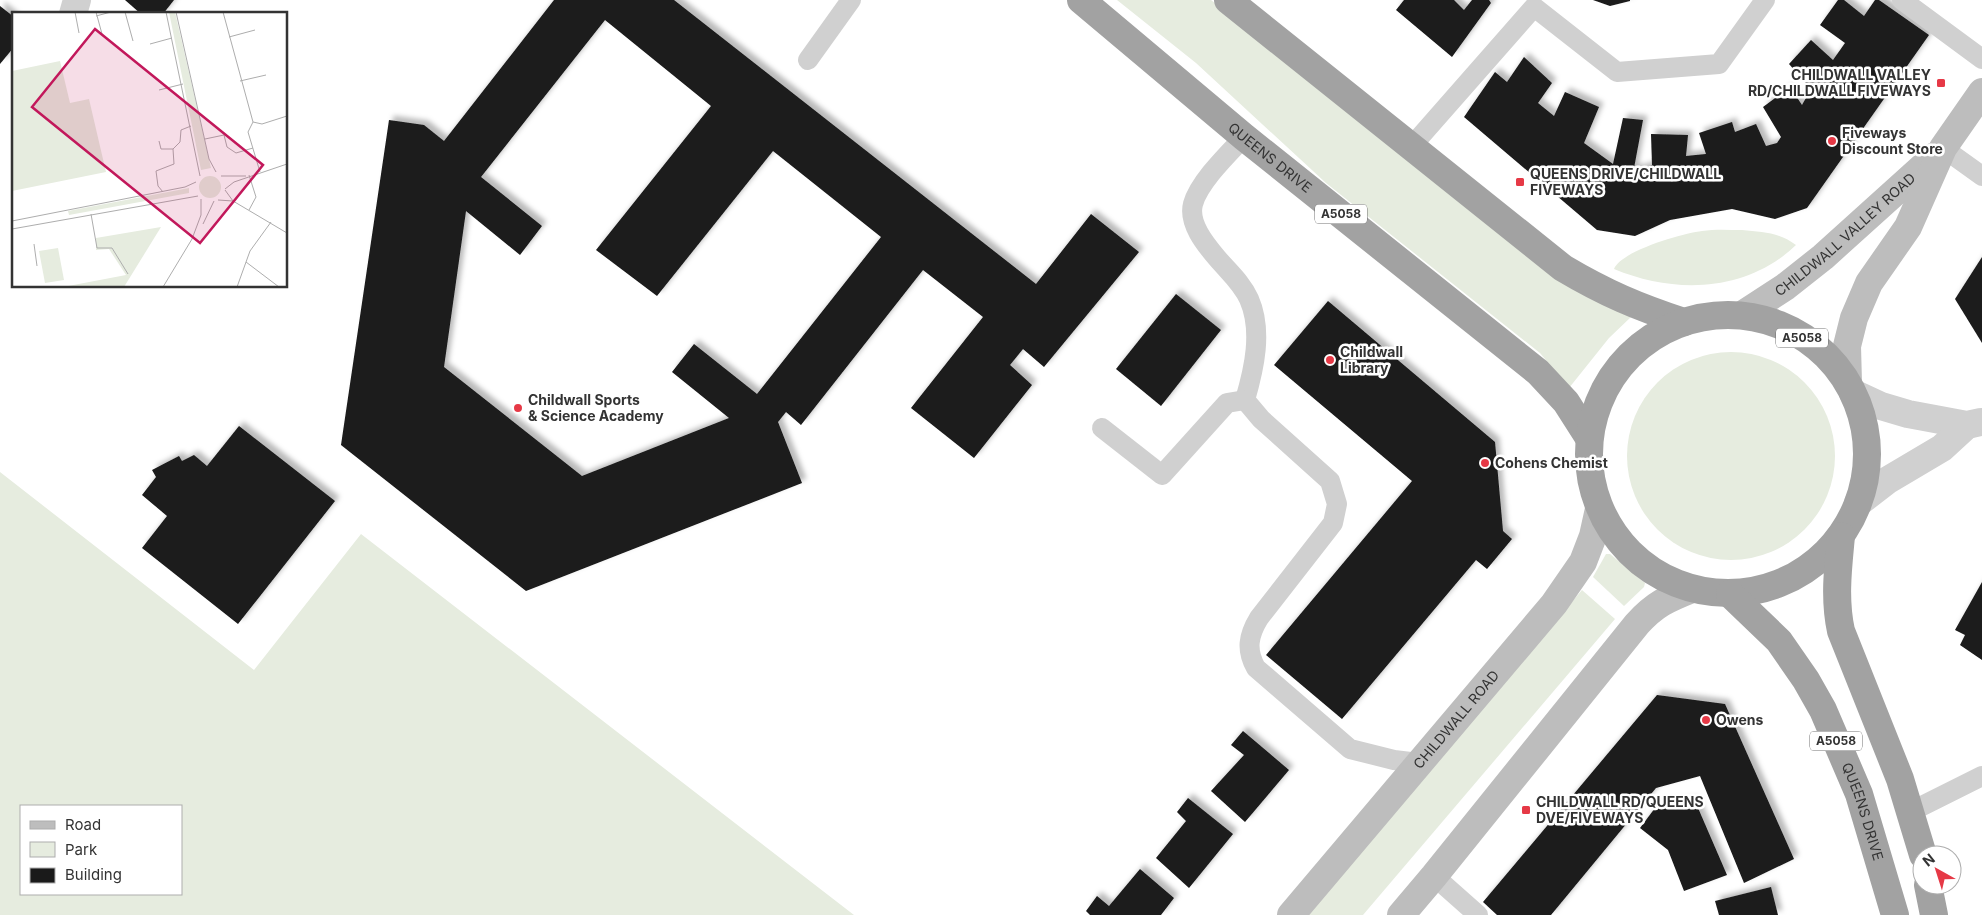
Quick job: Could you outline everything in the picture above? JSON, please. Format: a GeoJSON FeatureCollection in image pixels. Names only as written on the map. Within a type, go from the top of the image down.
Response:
{"type":"FeatureCollection","features":[{"type":"Feature","properties":{"kind":"highway","name":"QUEENS DRIVE"},"geometry":{"type":"LineString","coordinates":[[1081,0],[1244,137],[1538,372],[1566,402],[1589,438]]}},
{"type":"Feature","properties":{"kind":"highway"},"geometry":{"type":"LineString","coordinates":[[1228,0],[1563,268],[1622,300],[1684,322]]}},
{"type":"Feature","properties":{"kind":"highway","name":"A5058"},"geometry":{"type":"LineString","coordinates":[[1742,315],[1784,326],[1820,350],[1851,388],[1865,428],[1867,466],[1858,503],[1841,536],[1811,566],[1772,587],[1730,594],[1710,593],[1668,581],[1646,568],[1622,545],[1599,509],[1590,478],[1589,438],[1599,400],[1620,366],[1648,340],[1684,322],[1712,316],[1742,315]]}},
{"type":"Feature","properties":{"kind":"highway","name":"A5058"},"geometry":{"type":"LineString","coordinates":[[1841,536],[1836,593],[1841,631],[1900,779],[1920,845]]}},
{"type":"Feature","properties":{"kind":"highway","name":"QUEENS DRIVE"},"geometry":{"type":"LineString","coordinates":[[1730,594],[1779,641],[1806,680],[1823,710],[1859,794],[1895,915]]}},
{"type":"Feature","properties":{"kind":"highway"},"geometry":{"type":"LineString","coordinates":[[1930,895],[1934,915]]}},
{"type":"Feature","properties":{"kind":"main road","name":"CHILDWALL VALLEY ROAD"},"geometry":{"type":"LineString","coordinates":[[1851,388],[1847,346],[1854,318],[1869,283],[1908,227],[1943,148],[1982,92]]}},
{"type":"Feature","properties":{"kind":"main road","name":"CHILDWALL VALLEY ROAD"},"geometry":{"type":"LineString","coordinates":[[1742,315],[1786,287],[1823,257],[1943,148]]}},
{"type":"Feature","properties":{"kind":"main road","name":"CHILDWALL ROAD"},"geometry":{"type":"LineString","coordinates":[[1291,915],[1554,604],[1583,562],[1593,536],[1599,509]]}},
{"type":"Feature","properties":{"kind":"main road"},"geometry":{"type":"LineString","coordinates":[[1401,915],[1643,618],[1665,600],[1692,589]]}},
{"type":"Feature","properties":{"kind":"street"},"geometry":{"type":"LineString","coordinates":[[1851,388],[1881,406],[1908,414],[1975,423]]}},
{"type":"Feature","properties":{"kind":"street"},"geometry":{"type":"LineString","coordinates":[[1858,503],[1888,480],[1942,448],[1975,423]]}},
{"type":"Feature","properties":{"kind":"lane"},"geometry":{"type":"LineString","coordinates":[[808,60],[851,0]]}},
{"type":"Feature","properties":{"kind":"lane"},"geometry":{"type":"LineString","coordinates":[[1411,147],[1534,7],[1617,72],[1719,64],[1765,0]]}},
{"type":"Feature","properties":{"kind":"lane"},"geometry":{"type":"LineString","coordinates":[[1902,0],[1982,58]]}},
{"type":"Feature","properties":{"kind":"lane"},"geometry":{"type":"LineString","coordinates":[[1244,137],[1216,167],[1193,204],[1194,223],[1204,244],[1240,282],[1253,311],[1256,327],[1255,354],[1245,400]]}},
{"type":"Feature","properties":{"kind":"lane"},"geometry":{"type":"LineString","coordinates":[[1943,148],[1982,176]]}},
{"type":"Feature","properties":{"kind":"lane"},"geometry":{"type":"LineString","coordinates":[[1102,428],[1162,475],[1226,403],[1245,400]]}},
{"type":"Feature","properties":{"kind":"lane"},"geometry":{"type":"LineString","coordinates":[[1245,400],[1261,420],[1330,481],[1337,504],[1333,523],[1251,630],[1250,658],[1256,668],[1350,749],[1394,760],[1419,763]]}},
{"type":"Feature","properties":{"kind":"lane"},"geometry":{"type":"LineString","coordinates":[[1910,812],[1982,776]]}},
{"type":"Feature","properties":{"kind":"lane"},"geometry":{"type":"LineString","coordinates":[[1434,876],[1478,915]]}},
{"type":"Feature","properties":{"kind":"green space"},"geometry":{"type":"Polygon","coordinates":[[[1117,0],[1211,0],[1372,127],[1631,317],[1609,338],[1569,388],[1540,353],[1326,183],[1196,63],[1117,0]]]}},
{"type":"Feature","properties":{"kind":"green space"},"geometry":{"type":"Polygon","coordinates":[[[1707,230],[1742,230],[1777,235],[1796,245],[1776,261],[1755,273],[1709,284],[1661,283],[1614,269],[1619,262],[1628,256],[1668,239],[1707,230]]]}},
{"type":"Feature","properties":{"kind":"green space"},"geometry":{"type":"Polygon","coordinates":[[[1731,352],[1751,354],[1771,360],[1797,376],[1811,390],[1827,416],[1833,436],[1835,456],[1833,476],[1827,496],[1811,522],[1797,536],[1771,552],[1751,558],[1731,560],[1711,558],[1691,552],[1665,536],[1651,522],[1635,496],[1629,476],[1627,456],[1629,436],[1635,416],[1651,390],[1665,376],[1691,360],[1711,354],[1731,352]]]}},
{"type":"Feature","properties":{"kind":"green space"},"geometry":{"type":"Polygon","coordinates":[[[0,472],[254,670],[361,534],[854,915],[0,915],[0,472]]]}},
{"type":"Feature","properties":{"kind":"green space"},"geometry":{"type":"Polygon","coordinates":[[[1606,554],[1610,554],[1645,583],[1644,587],[1624,606],[1593,577],[1606,554]]]}},
{"type":"Feature","properties":{"kind":"green space"},"geometry":{"type":"Polygon","coordinates":[[[1582,590],[1615,619],[1363,915],[1307,915],[1582,590]]]}},
{"type":"Feature","properties":{"kind":"building"},"geometry":{"type":"Polygon","coordinates":[[[125,0],[174,0],[165,12],[139,12],[125,0]]]}},
{"type":"Feature","properties":{"kind":"building"},"geometry":{"type":"Polygon","coordinates":[[[554,0],[674,0],[1036,284],[1091,214],[1139,252],[1044,367],[1023,349],[1010,365],[1032,385],[974,458],[911,408],[983,317],[923,270],[801,425],[786,412],[778,422],[802,483],[526,591],[341,445],[389,120],[424,125],[444,141],[554,0]],[[605,20],[481,177],[542,226],[520,255],[466,211],[444,367],[582,476],[729,418],[672,372],[694,344],[757,394],[881,237],[773,151],[657,296],[596,250],[711,106],[605,20]]]}},
{"type":"Feature","properties":{"kind":"building"},"geometry":{"type":"Polygon","coordinates":[[[1404,0],[1454,0],[1464,10],[1472,0],[1489,0],[1491,3],[1452,57],[1396,10],[1404,0]]]}},
{"type":"Feature","properties":{"kind":"building"},"geometry":{"type":"Polygon","coordinates":[[[1593,0],[1630,0],[1630,1],[1610,6],[1593,0]]]}},
{"type":"Feature","properties":{"kind":"building"},"geometry":{"type":"Polygon","coordinates":[[[1838,0],[1844,0],[1864,16],[1875,0],[1879,0],[1929,35],[1807,208],[1775,219],[1732,209],[1670,220],[1635,236],[1597,230],[1464,117],[1495,72],[1507,82],[1524,57],[1552,83],[1538,103],[1554,116],[1565,92],[1599,107],[1584,143],[1613,164],[1623,118],[1643,120],[1634,168],[1639,169],[1652,165],[1651,134],[1688,135],[1686,156],[1706,154],[1699,133],[1732,122],[1735,132],[1756,124],[1766,146],[1777,143],[1781,137],[1763,107],[1790,87],[1802,105],[1811,89],[1789,64],[1811,40],[1833,60],[1845,43],[1820,25],[1838,0]]]}},
{"type":"Feature","properties":{"kind":"building"},"geometry":{"type":"Polygon","coordinates":[[[0,6],[12,15],[12,49],[0,64],[0,6]]]}},
{"type":"Feature","properties":{"kind":"building"},"geometry":{"type":"Polygon","coordinates":[[[1982,257],[1982,343],[1955,299],[1982,257]]]}},
{"type":"Feature","properties":{"kind":"building"},"geometry":{"type":"Polygon","coordinates":[[[1176,294],[1221,330],[1161,406],[1116,369],[1176,294]]]}},
{"type":"Feature","properties":{"kind":"building"},"geometry":{"type":"Polygon","coordinates":[[[1328,301],[1495,442],[1503,531],[1512,539],[1487,569],[1476,560],[1342,719],[1266,655],[1412,481],[1274,365],[1328,301]]]}},
{"type":"Feature","properties":{"kind":"building"},"geometry":{"type":"Polygon","coordinates":[[[239,426],[335,501],[238,624],[142,548],[167,516],[142,495],[156,477],[152,470],[179,456],[182,461],[194,455],[207,466],[239,426]]]}},
{"type":"Feature","properties":{"kind":"building"},"geometry":{"type":"Polygon","coordinates":[[[1982,582],[1982,660],[1960,645],[1965,635],[1955,630],[1982,582]]]}},
{"type":"Feature","properties":{"kind":"building"},"geometry":{"type":"Polygon","coordinates":[[[1657,695],[1725,704],[1794,859],[1744,883],[1700,776],[1656,788],[1551,915],[1497,915],[1483,902],[1657,695]]]}},
{"type":"Feature","properties":{"kind":"building"},"geometry":{"type":"Polygon","coordinates":[[[1243,731],[1289,770],[1245,822],[1211,791],[1244,755],[1231,745],[1243,731]]]}},
{"type":"Feature","properties":{"kind":"building"},"geometry":{"type":"Polygon","coordinates":[[[1188,798],[1233,834],[1189,888],[1156,858],[1186,821],[1177,812],[1188,798]]]}},
{"type":"Feature","properties":{"kind":"building"},"geometry":{"type":"Polygon","coordinates":[[[1695,801],[1727,875],[1684,891],[1668,850],[1640,828],[1658,804],[1695,801]]]}},
{"type":"Feature","properties":{"kind":"building"},"geometry":{"type":"Polygon","coordinates":[[[1140,869],[1174,898],[1161,915],[1090,915],[1086,911],[1097,896],[1109,906],[1140,869]]]}},
{"type":"Feature","properties":{"kind":"building"},"geometry":{"type":"Polygon","coordinates":[[[1771,887],[1778,915],[1719,915],[1715,901],[1771,887]]]}},
{"type":"Feature","properties":{"kind":"place","name":"CHILDWALL VALLEY RD/CHILDWALL FIVEWAYS"},"geometry":{"type":"Point","coordinates":[1941,83]}},
{"type":"Feature","properties":{"kind":"place","name":"Fiveways Discount Store"},"geometry":{"type":"Point","coordinates":[1832,141]}},
{"type":"Feature","properties":{"kind":"place","name":"QUEENS DRIVE/CHILDWALL FIVEWAYS"},"geometry":{"type":"Point","coordinates":[1520,182]}},
{"type":"Feature","properties":{"kind":"place","name":"Childwall Library"},"geometry":{"type":"Point","coordinates":[1330,360]}},
{"type":"Feature","properties":{"kind":"place","name":"Childwall Sports & Science Academy"},"geometry":{"type":"Point","coordinates":[518,408]}},
{"type":"Feature","properties":{"kind":"place","name":"Cohens Chemist"},"geometry":{"type":"Point","coordinates":[1485,463]}},
{"type":"Feature","properties":{"kind":"place","name":"Owens"},"geometry":{"type":"Point","coordinates":[1706,720]}},
{"type":"Feature","properties":{"kind":"place","name":"CHILDWALL RD/QUEENS DVE/FIVEWAYS"},"geometry":{"type":"Point","coordinates":[1526,810]}}]}
